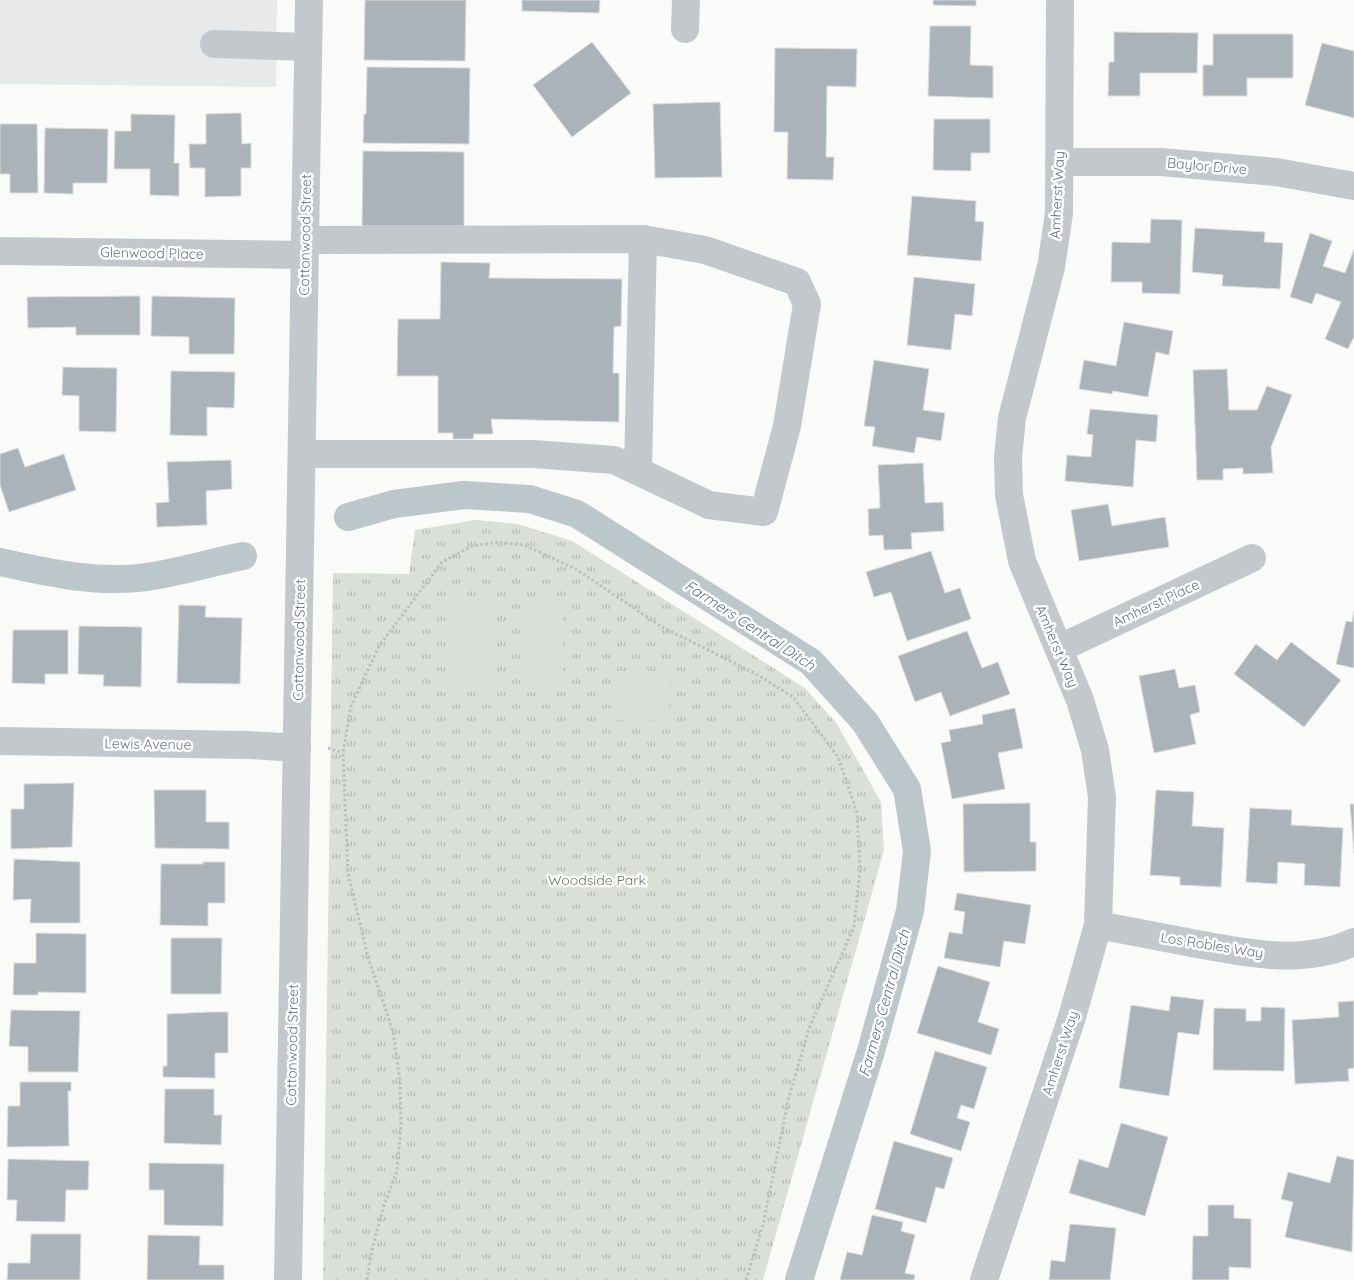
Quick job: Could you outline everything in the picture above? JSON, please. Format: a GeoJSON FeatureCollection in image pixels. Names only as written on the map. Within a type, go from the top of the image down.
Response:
{"type":"FeatureCollection","features":[{"type":"Feature","properties":{"kind":"street","name":"Cottonwood Street"},"geometry":{"type":"LineString","coordinates":[[288,1280],[309,0]]}},
{"type":"Feature","properties":{"kind":"street"},"geometry":{"type":"LineString","coordinates":[[685,29],[686,0]]}},
{"type":"Feature","properties":{"kind":"street","name":"Amherst Way"},"geometry":{"type":"LineString","coordinates":[[984,1280],[1072,1017],[1098,925],[1102,797],[1095,750],[1080,700],[1060,648],[1022,561],[1009,495],[1008,457],[1012,418],[1050,267],[1059,214],[1060,0]]}},
{"type":"Feature","properties":{"kind":"street"},"geometry":{"type":"LineString","coordinates":[[214,44],[308,47]]}},
{"type":"Feature","properties":{"kind":"street","name":"Baylor Drive"},"geometry":{"type":"LineString","coordinates":[[1059,162],[1161,162],[1276,172],[1354,186]]}},
{"type":"Feature","properties":{"kind":"street"},"geometry":{"type":"LineString","coordinates":[[302,454],[533,454],[614,460],[638,470],[643,239]]}},
{"type":"Feature","properties":{"kind":"street","name":"Glenwood Place"},"geometry":{"type":"LineString","coordinates":[[0,251],[305,248],[643,239],[705,250],[797,282],[807,304],[787,426],[764,512],[709,505],[638,470]]}},
{"type":"Feature","properties":{"kind":"street","name":"Amherst Place"},"geometry":{"type":"LineString","coordinates":[[1060,648],[1252,558]]}},
{"type":"Feature","properties":{"kind":"street","name":"Lewis Avenue"},"geometry":{"type":"LineString","coordinates":[[0,742],[249,745],[297,748]]}},
{"type":"Feature","properties":{"kind":"street","name":"Los Robles Way"},"geometry":{"type":"LineString","coordinates":[[1098,925],[1255,954],[1300,956],[1335,951],[1354,942]]}},
{"type":"Feature","properties":{"kind":"path"},"geometry":{"type":"LineString","coordinates":[[367,1280],[373,1245],[384,1205],[397,1171],[401,1126],[400,1081],[393,1032],[368,957],[348,874],[343,753],[350,706],[379,646],[418,591],[442,562],[472,546],[499,542],[524,545],[576,569],[662,627],[756,674],[793,698],[838,757],[857,813],[860,868],[854,927],[809,1028],[789,1097],[763,1226],[746,1280]]}},
{"type":"Feature","properties":{"kind":"path"},"geometry":{"type":"LineString","coordinates":[[328,748],[343,753]]}},
{"type":"Feature","properties":{"kind":"shaded area"},"geometry":{"type":"Polygon","coordinates":[[[0,0],[277,0],[276,87],[0,84],[0,0]]]}},
{"type":"Feature","properties":{"kind":"green space","name":"Woodside Park"},"geometry":{"type":"Polygon","coordinates":[[[476,520],[518,524],[572,541],[805,688],[837,724],[881,802],[884,850],[763,1280],[323,1280],[333,573],[409,574],[415,530],[476,520]]]}},
{"type":"Feature","properties":{"kind":"green space"},"geometry":{"type":"Polygon","coordinates":[[[450,600],[493,600],[493,692],[451,691],[450,600]]]}},
{"type":"Feature","properties":{"kind":"green space"},"geometry":{"type":"Polygon","coordinates":[[[521,600],[564,600],[563,692],[520,692],[521,600]]]}},
{"type":"Feature","properties":{"kind":"green space"},"geometry":{"type":"Polygon","coordinates":[[[614,671],[670,671],[669,721],[613,720],[614,671]]]}},
{"type":"Feature","properties":{"kind":"building"},"geometry":{"type":"Polygon","coordinates":[[[365,0],[466,0],[465,61],[364,60],[365,0]]]}},
{"type":"Feature","properties":{"kind":"building"},"geometry":{"type":"Polygon","coordinates":[[[522,0],[600,0],[599,13],[522,11],[522,0]]]}},
{"type":"Feature","properties":{"kind":"building"},"geometry":{"type":"Polygon","coordinates":[[[933,0],[976,0],[976,6],[933,5],[933,0]]]}},
{"type":"Feature","properties":{"kind":"building"},"geometry":{"type":"Polygon","coordinates":[[[930,26],[971,26],[970,65],[993,66],[993,98],[928,96],[930,26]]]}},
{"type":"Feature","properties":{"kind":"building"},"geometry":{"type":"Polygon","coordinates":[[[1114,32],[1198,33],[1197,73],[1140,73],[1140,96],[1108,96],[1109,62],[1114,62],[1114,32]]]}},
{"type":"Feature","properties":{"kind":"building"},"geometry":{"type":"Polygon","coordinates":[[[1213,34],[1293,34],[1293,78],[1247,78],[1247,96],[1203,96],[1203,65],[1213,65],[1213,34]]]}},
{"type":"Feature","properties":{"kind":"building"},"geometry":{"type":"Polygon","coordinates":[[[592,42],[631,93],[572,137],[533,85],[592,42]]]}},
{"type":"Feature","properties":{"kind":"building"},"geometry":{"type":"Polygon","coordinates":[[[1322,43],[1354,51],[1354,118],[1305,105],[1322,43]]]}},
{"type":"Feature","properties":{"kind":"building"},"geometry":{"type":"Polygon","coordinates":[[[775,48],[857,49],[856,87],[827,86],[826,157],[834,157],[833,180],[787,179],[788,132],[774,132],[775,48]]]}},
{"type":"Feature","properties":{"kind":"building"},"geometry":{"type":"Polygon","coordinates":[[[367,67],[470,68],[469,144],[363,143],[367,67]]]}},
{"type":"Feature","properties":{"kind":"building"},"geometry":{"type":"Polygon","coordinates":[[[720,102],[722,177],[655,178],[653,104],[720,102]]]}},
{"type":"Feature","properties":{"kind":"building"},"geometry":{"type":"Polygon","coordinates":[[[241,113],[242,144],[251,143],[251,168],[241,168],[241,196],[205,197],[205,168],[190,168],[189,144],[206,144],[206,114],[241,113]]]}},
{"type":"Feature","properties":{"kind":"building"},"geometry":{"type":"Polygon","coordinates":[[[131,114],[175,115],[174,163],[179,163],[179,196],[150,195],[150,169],[114,169],[115,131],[131,131],[131,114]]]}},
{"type":"Feature","properties":{"kind":"building"},"geometry":{"type":"Polygon","coordinates":[[[934,119],[990,119],[990,153],[971,153],[971,171],[933,170],[934,119]]]}},
{"type":"Feature","properties":{"kind":"building"},"geometry":{"type":"Polygon","coordinates":[[[0,124],[37,124],[38,193],[10,193],[10,174],[0,174],[0,124]]]}},
{"type":"Feature","properties":{"kind":"building"},"geometry":{"type":"Polygon","coordinates":[[[45,128],[108,129],[107,183],[73,183],[73,194],[44,193],[45,128]]]}},
{"type":"Feature","properties":{"kind":"building"},"geometry":{"type":"Polygon","coordinates":[[[363,151],[464,152],[464,226],[362,226],[363,151]]]}},
{"type":"Feature","properties":{"kind":"building"},"geometry":{"type":"Polygon","coordinates":[[[912,196],[976,201],[975,221],[984,222],[981,261],[907,255],[912,196]]]}},
{"type":"Feature","properties":{"kind":"building"},"geometry":{"type":"Polygon","coordinates":[[[1151,219],[1182,220],[1180,294],[1142,293],[1142,282],[1111,282],[1112,242],[1150,243],[1151,219]]]}},
{"type":"Feature","properties":{"kind":"building"},"geometry":{"type":"Polygon","coordinates":[[[1195,228],[1265,232],[1264,242],[1283,243],[1280,289],[1222,286],[1223,275],[1192,272],[1195,228]]]}},
{"type":"Feature","properties":{"kind":"building"},"geometry":{"type":"Polygon","coordinates":[[[1310,233],[1332,241],[1323,266],[1345,273],[1354,249],[1354,337],[1348,349],[1325,339],[1341,302],[1316,293],[1312,304],[1290,297],[1310,233]]]}},
{"type":"Feature","properties":{"kind":"building"},"geometry":{"type":"Polygon","coordinates":[[[441,262],[490,263],[489,278],[622,279],[621,326],[614,327],[613,373],[619,373],[619,422],[491,419],[493,434],[474,434],[473,439],[453,439],[453,433],[438,433],[438,376],[397,376],[398,319],[440,319],[441,262]]]}},
{"type":"Feature","properties":{"kind":"building"},"geometry":{"type":"Polygon","coordinates":[[[914,277],[975,284],[972,316],[955,314],[951,350],[907,345],[914,277]]]}},
{"type":"Feature","properties":{"kind":"building"},"geometry":{"type":"Polygon","coordinates":[[[140,296],[140,335],[76,335],[76,327],[28,328],[27,297],[140,296]]]}},
{"type":"Feature","properties":{"kind":"building"},"geometry":{"type":"Polygon","coordinates":[[[152,296],[235,298],[234,354],[189,354],[189,337],[151,336],[152,296]]]}},
{"type":"Feature","properties":{"kind":"building"},"geometry":{"type":"Polygon","coordinates":[[[1124,322],[1173,331],[1169,355],[1156,352],[1148,397],[1113,391],[1112,394],[1079,389],[1084,360],[1116,366],[1124,322]]]}},
{"type":"Feature","properties":{"kind":"building"},"geometry":{"type":"Polygon","coordinates":[[[874,360],[929,369],[923,410],[945,413],[941,441],[917,437],[914,453],[872,446],[875,427],[864,426],[874,360]]]}},
{"type":"Feature","properties":{"kind":"building"},"geometry":{"type":"Polygon","coordinates":[[[63,367],[117,368],[116,432],[79,431],[79,396],[62,395],[63,367]]]}},
{"type":"Feature","properties":{"kind":"building"},"geometry":{"type":"Polygon","coordinates":[[[1227,369],[1229,410],[1257,410],[1267,386],[1292,395],[1271,447],[1273,473],[1243,474],[1243,468],[1223,469],[1223,480],[1197,480],[1193,370],[1227,369]]]}},
{"type":"Feature","properties":{"kind":"building"},"geometry":{"type":"Polygon","coordinates":[[[171,371],[235,372],[234,408],[207,407],[207,436],[170,435],[171,371]]]}},
{"type":"Feature","properties":{"kind":"building"},"geometry":{"type":"Polygon","coordinates":[[[1090,409],[1158,415],[1156,442],[1136,440],[1133,487],[1065,481],[1067,455],[1091,457],[1093,435],[1087,434],[1090,409]]]}},
{"type":"Feature","properties":{"kind":"building"},"geometry":{"type":"Polygon","coordinates":[[[18,448],[25,467],[64,454],[76,490],[9,512],[0,485],[0,454],[18,448]]]}},
{"type":"Feature","properties":{"kind":"building"},"geometry":{"type":"Polygon","coordinates":[[[231,460],[232,489],[206,491],[207,525],[157,527],[156,503],[169,502],[167,462],[231,460]]]}},
{"type":"Feature","properties":{"kind":"building"},"geometry":{"type":"Polygon","coordinates":[[[923,463],[925,503],[943,502],[944,531],[911,533],[912,549],[884,550],[883,535],[869,536],[868,509],[880,508],[878,465],[923,463]]]}},
{"type":"Feature","properties":{"kind":"building"},"geometry":{"type":"Polygon","coordinates":[[[1108,504],[1112,526],[1165,517],[1169,547],[1079,561],[1071,510],[1108,504]]]}},
{"type":"Feature","properties":{"kind":"building"},"geometry":{"type":"Polygon","coordinates":[[[931,551],[945,593],[960,588],[971,619],[907,641],[891,592],[874,597],[866,572],[931,551]]]}},
{"type":"Feature","properties":{"kind":"building"},"geometry":{"type":"Polygon","coordinates":[[[179,605],[206,606],[205,617],[242,618],[240,684],[177,683],[179,605]]]}},
{"type":"Feature","properties":{"kind":"building"},"geometry":{"type":"Polygon","coordinates":[[[1354,611],[1354,668],[1336,664],[1346,621],[1352,622],[1354,611]]]}},
{"type":"Feature","properties":{"kind":"building"},"geometry":{"type":"Polygon","coordinates":[[[79,626],[142,627],[141,687],[103,686],[104,675],[78,674],[79,626]]]}},
{"type":"Feature","properties":{"kind":"building"},"geometry":{"type":"Polygon","coordinates":[[[13,630],[68,630],[68,674],[45,674],[45,684],[12,683],[13,630]]]}},
{"type":"Feature","properties":{"kind":"building"},"geometry":{"type":"Polygon","coordinates":[[[967,631],[982,668],[998,662],[1010,694],[950,716],[941,692],[915,702],[898,656],[967,631]]]}},
{"type":"Feature","properties":{"kind":"building"},"geometry":{"type":"Polygon","coordinates":[[[1291,642],[1341,680],[1304,727],[1234,674],[1256,644],[1277,660],[1291,642]]]}},
{"type":"Feature","properties":{"kind":"building"},"geometry":{"type":"Polygon","coordinates":[[[1175,669],[1179,688],[1195,685],[1200,712],[1190,715],[1196,744],[1154,753],[1139,676],[1175,669]]]}},
{"type":"Feature","properties":{"kind":"building"},"geometry":{"type":"Polygon","coordinates":[[[1015,708],[1023,748],[998,753],[1005,789],[952,799],[941,743],[951,741],[949,730],[983,724],[982,715],[1015,708]]]}},
{"type":"Feature","properties":{"kind":"building"},"geometry":{"type":"Polygon","coordinates":[[[74,783],[72,847],[11,849],[11,809],[24,809],[24,784],[74,783]]]}},
{"type":"Feature","properties":{"kind":"building"},"geometry":{"type":"Polygon","coordinates":[[[154,790],[206,790],[206,822],[229,822],[229,849],[155,848],[154,790]]]}},
{"type":"Feature","properties":{"kind":"building"},"geometry":{"type":"Polygon","coordinates":[[[1156,790],[1194,792],[1192,826],[1224,828],[1221,887],[1180,885],[1180,877],[1150,875],[1156,790]]]}},
{"type":"Feature","properties":{"kind":"building"},"geometry":{"type":"Polygon","coordinates":[[[1030,803],[1030,842],[1036,842],[1036,871],[964,872],[963,804],[1030,803]]]}},
{"type":"Feature","properties":{"kind":"building"},"geometry":{"type":"Polygon","coordinates":[[[1350,804],[1354,804],[1354,853],[1350,804]]]}},
{"type":"Feature","properties":{"kind":"building"},"geometry":{"type":"Polygon","coordinates":[[[1250,808],[1292,810],[1291,825],[1343,828],[1340,887],[1304,885],[1305,864],[1278,862],[1277,884],[1246,882],[1250,808]]]}},
{"type":"Feature","properties":{"kind":"building"},"geometry":{"type":"Polygon","coordinates":[[[14,859],[80,862],[80,923],[30,923],[31,899],[13,900],[14,859]]]}},
{"type":"Feature","properties":{"kind":"building"},"geometry":{"type":"Polygon","coordinates":[[[203,862],[225,862],[225,903],[208,903],[208,926],[160,925],[161,864],[203,864],[203,862]]]}},
{"type":"Feature","properties":{"kind":"building"},"geometry":{"type":"Polygon","coordinates":[[[957,893],[1031,905],[1025,944],[1004,941],[1000,967],[944,958],[949,932],[962,934],[965,912],[954,910],[957,893]]]}},
{"type":"Feature","properties":{"kind":"building"},"geometry":{"type":"Polygon","coordinates":[[[36,933],[86,934],[86,993],[38,992],[38,995],[13,995],[14,963],[36,963],[36,933]]]}},
{"type":"Feature","properties":{"kind":"building"},"geometry":{"type":"Polygon","coordinates":[[[171,938],[222,938],[221,994],[171,994],[171,938]]]}},
{"type":"Feature","properties":{"kind":"building"},"geometry":{"type":"Polygon","coordinates":[[[938,966],[990,982],[978,1022],[999,1029],[991,1055],[917,1033],[938,966]]]}},
{"type":"Feature","properties":{"kind":"building"},"geometry":{"type":"Polygon","coordinates":[[[1171,996],[1204,1000],[1199,1035],[1178,1032],[1169,1096],[1119,1088],[1131,1005],[1169,1011],[1171,996]]]}},
{"type":"Feature","properties":{"kind":"building"},"geometry":{"type":"Polygon","coordinates":[[[1354,1001],[1354,1068],[1348,1069],[1349,1081],[1295,1084],[1292,1020],[1339,1017],[1338,1002],[1354,1001]]]}},
{"type":"Feature","properties":{"kind":"building"},"geometry":{"type":"Polygon","coordinates":[[[1261,1007],[1285,1008],[1284,1071],[1213,1070],[1214,1008],[1246,1009],[1246,1021],[1261,1021],[1261,1007]]]}},
{"type":"Feature","properties":{"kind":"building"},"geometry":{"type":"Polygon","coordinates":[[[11,1010],[80,1011],[78,1072],[28,1072],[28,1047],[9,1046],[11,1010]]]}},
{"type":"Feature","properties":{"kind":"building"},"geometry":{"type":"Polygon","coordinates":[[[228,1012],[228,1053],[215,1053],[215,1078],[163,1077],[163,1066],[167,1066],[167,1014],[228,1012]]]}},
{"type":"Feature","properties":{"kind":"building"},"geometry":{"type":"Polygon","coordinates":[[[935,1051],[987,1067],[974,1109],[961,1105],[957,1118],[970,1122],[961,1151],[910,1134],[935,1051]]]}},
{"type":"Feature","properties":{"kind":"building"},"geometry":{"type":"Polygon","coordinates":[[[20,1082],[71,1082],[71,1091],[68,1091],[69,1146],[7,1147],[8,1106],[20,1106],[20,1082]]]}},
{"type":"Feature","properties":{"kind":"building"},"geometry":{"type":"Polygon","coordinates":[[[165,1089],[214,1089],[214,1115],[222,1115],[221,1145],[164,1143],[165,1089]]]}},
{"type":"Feature","properties":{"kind":"building"},"geometry":{"type":"Polygon","coordinates":[[[1121,1123],[1168,1137],[1145,1216],[1069,1193],[1079,1159],[1108,1168],[1121,1123]]]}},
{"type":"Feature","properties":{"kind":"building"},"geometry":{"type":"Polygon","coordinates":[[[894,1141],[953,1158],[944,1189],[936,1187],[926,1223],[875,1209],[894,1141]]]}},
{"type":"Feature","properties":{"kind":"building"},"geometry":{"type":"Polygon","coordinates":[[[1337,1156],[1354,1160],[1352,1252],[1285,1237],[1293,1202],[1281,1199],[1288,1172],[1330,1183],[1337,1156]]]}},
{"type":"Feature","properties":{"kind":"building"},"geometry":{"type":"Polygon","coordinates":[[[8,1159],[89,1161],[88,1190],[66,1190],[65,1222],[16,1221],[17,1200],[7,1200],[8,1159]]]}},
{"type":"Feature","properties":{"kind":"building"},"geometry":{"type":"Polygon","coordinates":[[[149,1163],[224,1164],[223,1226],[164,1225],[164,1190],[149,1190],[149,1163]]]}},
{"type":"Feature","properties":{"kind":"building"},"geometry":{"type":"Polygon","coordinates":[[[1208,1205],[1234,1205],[1234,1218],[1251,1219],[1251,1268],[1229,1267],[1229,1280],[1192,1280],[1193,1236],[1208,1236],[1208,1205]]]}},
{"type":"Feature","properties":{"kind":"building"},"geometry":{"type":"Polygon","coordinates":[[[872,1215],[903,1222],[901,1231],[915,1235],[905,1273],[915,1275],[914,1280],[840,1280],[847,1252],[862,1255],[872,1215]]]}},
{"type":"Feature","properties":{"kind":"building"},"geometry":{"type":"Polygon","coordinates":[[[1070,1224],[1116,1228],[1110,1280],[1049,1280],[1051,1260],[1065,1262],[1070,1224]]]}},
{"type":"Feature","properties":{"kind":"building"},"geometry":{"type":"Polygon","coordinates":[[[31,1234],[81,1234],[80,1280],[7,1280],[8,1263],[30,1263],[31,1234]]]}},
{"type":"Feature","properties":{"kind":"building"},"geometry":{"type":"Polygon","coordinates":[[[148,1235],[200,1236],[199,1265],[224,1265],[224,1280],[147,1280],[148,1235]]]}},
{"type":"Feature","properties":{"kind":"waterway","name":"Farmers Central Ditch"},"geometry":{"type":"LineString","coordinates":[[348,517],[394,504],[464,495],[530,499],[577,514],[811,662],[865,722],[907,789],[917,851],[910,911],[871,1051],[799,1280]]}},
{"type":"Feature","properties":{"kind":"waterway","name":"Farmers Central Ditch"},"geometry":{"type":"LineString","coordinates":[[0,562],[56,574],[114,579],[176,572],[243,556]]}}]}
